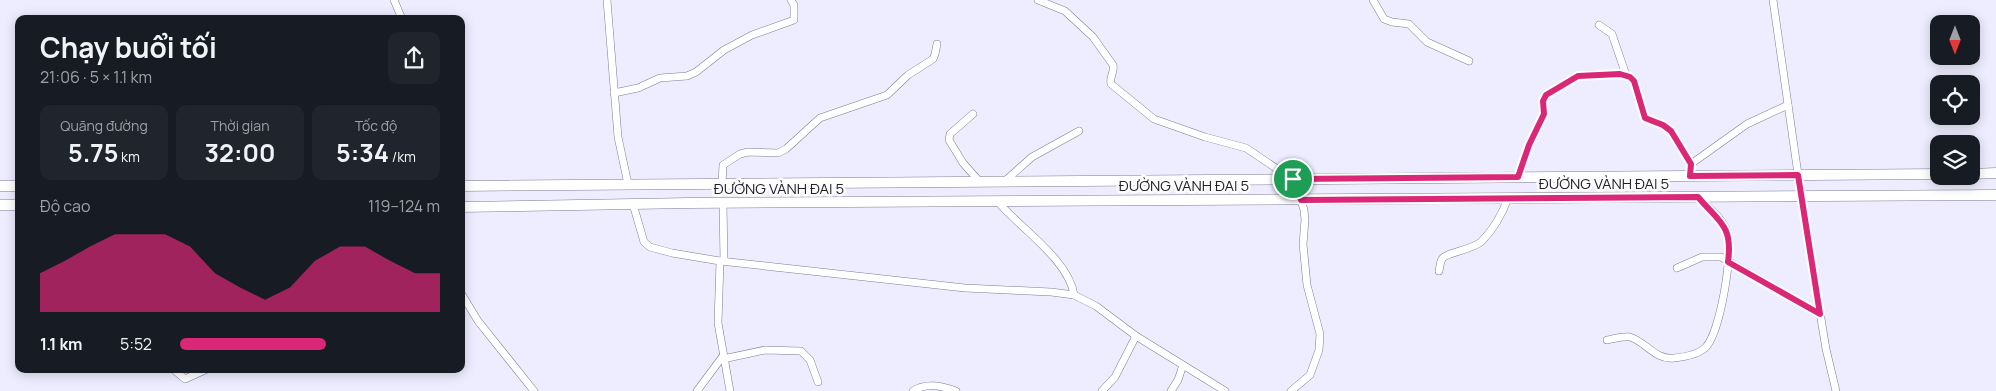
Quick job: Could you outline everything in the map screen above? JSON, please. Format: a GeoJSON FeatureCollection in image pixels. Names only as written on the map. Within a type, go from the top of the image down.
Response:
{"type":"FeatureCollection","features":[{"type":"Feature","properties":{"kind":"main road"},"geometry":{"type":"LineString","coordinates":[[1980,174],[1996,173]]}},
{"type":"Feature","properties":{"kind":"main road","name":"ĐƯỜNG VÀNH ĐAI 5"},"geometry":{"type":"LineString","coordinates":[[465,186],[1930,174]]}},
{"type":"Feature","properties":{"kind":"main road"},"geometry":{"type":"LineString","coordinates":[[0,186],[15,186]]}},
{"type":"Feature","properties":{"kind":"main road","name":"ĐƯỜNG VÀNH ĐAI 5"},"geometry":{"type":"LineString","coordinates":[[465,206],[1996,195]]}},
{"type":"Feature","properties":{"kind":"main road"},"geometry":{"type":"LineString","coordinates":[[0,205],[15,205]]}},
{"type":"Feature","properties":{"kind":"street"},"geometry":{"type":"LineString","coordinates":[[394,0],[400,15]]}},
{"type":"Feature","properties":{"kind":"street"},"geometry":{"type":"LineString","coordinates":[[607,0],[618,137],[628,184]]}},
{"type":"Feature","properties":{"kind":"street"},"geometry":{"type":"LineString","coordinates":[[614,93],[638,88],[660,78],[687,76],[696,72],[724,50],[752,35],[794,20],[794,5],[791,0]]}},
{"type":"Feature","properties":{"kind":"street"},"geometry":{"type":"LineString","coordinates":[[1038,0],[1065,11],[1094,38],[1113,65],[1111,84],[1148,116],[1190,133],[1246,148],[1293,179],[1297,186],[1305,220],[1303,244],[1307,285],[1320,334],[1319,350],[1310,374],[1291,391]]}},
{"type":"Feature","properties":{"kind":"street"},"geometry":{"type":"LineString","coordinates":[[1373,0],[1384,19],[1409,24],[1427,42],[1469,62]]}},
{"type":"Feature","properties":{"kind":"street"},"geometry":{"type":"LineString","coordinates":[[1773,0],[1820,314],[1836,391]]}},
{"type":"Feature","properties":{"kind":"street"},"geometry":{"type":"LineString","coordinates":[[1599,25],[1612,34],[1626,75],[1634,81],[1645,118],[1667,127],[1691,164],[1690,176]]}},
{"type":"Feature","properties":{"kind":"street"},"geometry":{"type":"LineString","coordinates":[[722,183],[723,165],[740,154],[755,152],[778,153],[786,149],[820,118],[887,95],[908,75],[933,59],[937,44]]}},
{"type":"Feature","properties":{"kind":"street"},"geometry":{"type":"LineString","coordinates":[[1518,177],[1529,145],[1544,114],[1543,101],[1546,95],[1578,76],[1626,75]]}},
{"type":"Feature","properties":{"kind":"street"},"geometry":{"type":"LineString","coordinates":[[1691,164],[1747,124],[1788,105]]}},
{"type":"Feature","properties":{"kind":"street"},"geometry":{"type":"LineString","coordinates":[[973,114],[950,134],[949,140],[963,162],[980,181]]}},
{"type":"Feature","properties":{"kind":"street"},"geometry":{"type":"LineString","coordinates":[[1005,181],[1032,157],[1079,131]]}},
{"type":"Feature","properties":{"kind":"street"},"geometry":{"type":"LineString","coordinates":[[1607,340],[1629,337],[1662,357],[1671,359],[1688,356],[1705,349],[1711,340],[1720,311],[1730,247],[1727,231],[1718,218],[1698,197]]}},
{"type":"Feature","properties":{"kind":"street"},"geometry":{"type":"LineString","coordinates":[[1439,271],[1440,261],[1445,255],[1468,250],[1481,241],[1499,221],[1508,198]]}},
{"type":"Feature","properties":{"kind":"street"},"geometry":{"type":"LineString","coordinates":[[998,202],[1050,254],[1070,282],[1074,295]]}},
{"type":"Feature","properties":{"kind":"street"},"geometry":{"type":"LineString","coordinates":[[723,203],[722,261],[718,316],[723,358],[730,391]]}},
{"type":"Feature","properties":{"kind":"street"},"geometry":{"type":"LineString","coordinates":[[633,204],[644,242],[650,247],[672,253],[722,261],[965,288],[1051,292],[1074,295],[1096,306],[1136,336],[1225,391]]}},
{"type":"Feature","properties":{"kind":"street"},"geometry":{"type":"LineString","coordinates":[[1677,268],[1702,256],[1721,257],[1820,314]]}},
{"type":"Feature","properties":{"kind":"street"},"geometry":{"type":"LineString","coordinates":[[465,299],[484,329],[534,391]]}},
{"type":"Feature","properties":{"kind":"street"},"geometry":{"type":"LineString","coordinates":[[1102,391],[1115,377],[1136,336]]}},
{"type":"Feature","properties":{"kind":"street"},"geometry":{"type":"LineString","coordinates":[[697,391],[723,358],[765,350],[801,352],[810,360],[818,382]]}},
{"type":"Feature","properties":{"kind":"street"},"geometry":{"type":"LineString","coordinates":[[1171,391],[1178,380],[1183,365]]}},
{"type":"Feature","properties":{"kind":"street"},"geometry":{"type":"LineString","coordinates":[[178,373],[185,379],[198,373]]}},
{"type":"Feature","properties":{"kind":"street"},"geometry":{"type":"LineString","coordinates":[[912,391],[926,386],[935,386],[956,391]]}},
{"type":"Feature","properties":{"kind":"route"},"geometry":{"type":"LineString","coordinates":[[1626,75],[1634,81],[1645,118],[1667,127],[1671,131],[1691,164],[1690,176],[1798,175],[1820,314],[1728,262],[1730,247],[1727,231],[1718,218],[1698,197],[1301,200],[1293,179],[1518,177],[1531,140],[1543,118],[1543,101],[1546,95],[1578,76],[1626,75]]}}]}
